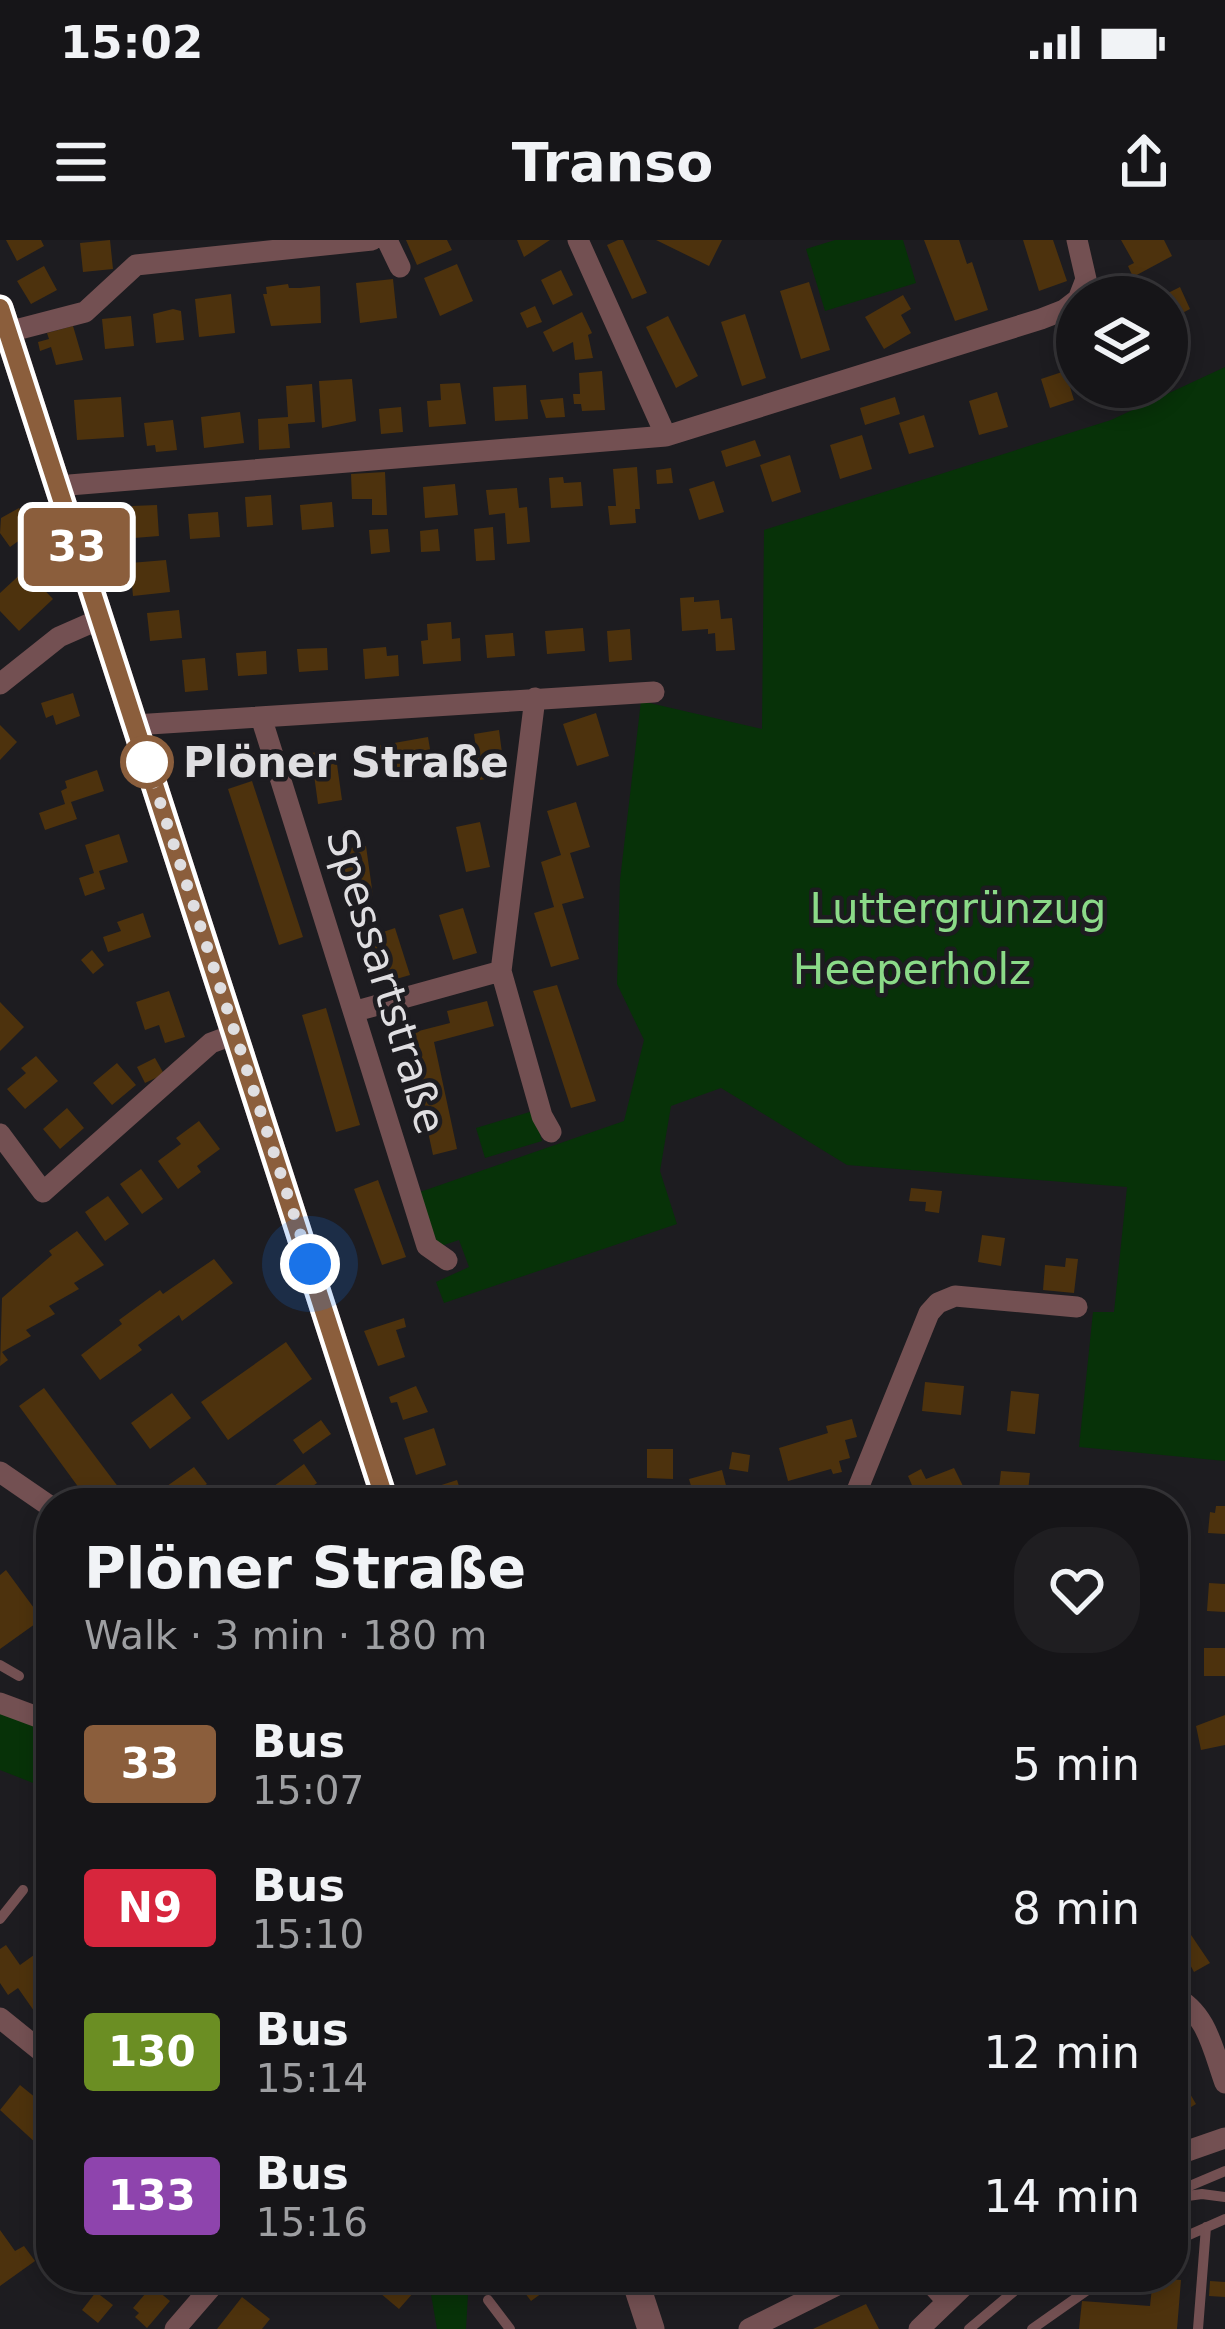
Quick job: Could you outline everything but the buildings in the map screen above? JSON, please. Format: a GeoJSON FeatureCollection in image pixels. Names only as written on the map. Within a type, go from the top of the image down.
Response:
{"type":"FeatureCollection","features":[{"type":"Feature","properties":{"kind":"street"},"geometry":{"type":"LineString","coordinates":[[372,240],[154,251],[86,311],[4,320],[381,1488]]}},
{"type":"Feature","properties":{"kind":"street"},"geometry":{"type":"LineString","coordinates":[[387,240],[400,267]]}},
{"type":"Feature","properties":{"kind":"street"},"geometry":{"type":"LineString","coordinates":[[578,240],[666,436]]}},
{"type":"Feature","properties":{"kind":"street"},"geometry":{"type":"LineString","coordinates":[[1078,240],[1085,276]]}},
{"type":"Feature","properties":{"kind":"street"},"geometry":{"type":"LineString","coordinates":[[57,486],[666,436],[1056,313]]}},
{"type":"Feature","properties":{"kind":"street"},"geometry":{"type":"LineString","coordinates":[[0,682],[59,637],[100,619]]}},
{"type":"Feature","properties":{"kind":"street"},"geometry":{"type":"LineString","coordinates":[[134,725],[653,692]]}},
{"type":"Feature","properties":{"kind":"street"},"geometry":{"type":"LineString","coordinates":[[535,698],[501,971],[542,1116],[551,1132]]}},
{"type":"Feature","properties":{"kind":"street","name":"Spessartstraße"},"geometry":{"type":"LineString","coordinates":[[260,717],[428,1246],[446,1260]]}},
{"type":"Feature","properties":{"kind":"street"},"geometry":{"type":"LineString","coordinates":[[356,1011],[501,971]]}},
{"type":"Feature","properties":{"kind":"street"},"geometry":{"type":"LineString","coordinates":[[0,1134],[43,1192],[211,1043],[235,1034]]}},
{"type":"Feature","properties":{"kind":"street"},"geometry":{"type":"LineString","coordinates":[[858,1488],[929,1313],[938,1303],[955,1296],[1077,1306]]}},
{"type":"Feature","properties":{"kind":"street"},"geometry":{"type":"LineString","coordinates":[[0,1472],[36,1497]]}},
{"type":"Feature","properties":{"kind":"street"},"geometry":{"type":"LineString","coordinates":[[0,1703],[36,1716]]}},
{"type":"Feature","properties":{"kind":"street"},"geometry":{"type":"LineString","coordinates":[[1188,2004],[1200,2016],[1225,2084]]}},
{"type":"Feature","properties":{"kind":"street"},"geometry":{"type":"LineString","coordinates":[[0,2018],[36,2047]]}},
{"type":"Feature","properties":{"kind":"street"},"geometry":{"type":"LineString","coordinates":[[1188,2151],[1225,2138]]}},
{"type":"Feature","properties":{"kind":"street"},"geometry":{"type":"LineString","coordinates":[[175,2329],[207,2292]]}},
{"type":"Feature","properties":{"kind":"street"},"geometry":{"type":"LineString","coordinates":[[639,2292],[651,2329]]}},
{"type":"Feature","properties":{"kind":"street"},"geometry":{"type":"LineString","coordinates":[[749,2329],[823,2292]]}},
{"type":"Feature","properties":{"kind":"street"},"geometry":{"type":"LineString","coordinates":[[938,2292],[946,2301]]}},
{"type":"Feature","properties":{"kind":"street"},"geometry":{"type":"LineString","coordinates":[[919,2329],[956,2292]]}},
{"type":"Feature","properties":{"kind":"lane"},"geometry":{"type":"LineString","coordinates":[[0,1665],[20,1676]]}},
{"type":"Feature","properties":{"kind":"lane"},"geometry":{"type":"LineString","coordinates":[[0,1919],[23,1890]]}},
{"type":"Feature","properties":{"kind":"lane"},"geometry":{"type":"LineString","coordinates":[[1188,2188],[1225,2171]]}},
{"type":"Feature","properties":{"kind":"lane"},"geometry":{"type":"LineString","coordinates":[[1188,2194],[1225,2197]]}},
{"type":"Feature","properties":{"kind":"lane"},"geometry":{"type":"LineString","coordinates":[[1188,2235],[1225,2218]]}},
{"type":"Feature","properties":{"kind":"lane"},"geometry":{"type":"LineString","coordinates":[[1198,2329],[1206,2227]]}},
{"type":"Feature","properties":{"kind":"lane"},"geometry":{"type":"LineString","coordinates":[[969,2329],[1013,2292]]}},
{"type":"Feature","properties":{"kind":"lane"},"geometry":{"type":"LineString","coordinates":[[1032,2329],[1085,2292]]}},
{"type":"Feature","properties":{"kind":"lane"},"geometry":{"type":"LineString","coordinates":[[488,2300],[510,2329]]}},
{"type":"Feature","properties":{"kind":"green space"},"geometry":{"type":"Polygon","coordinates":[[[835,240],[903,240],[916,283],[825,311],[806,249],[835,240]]]}},
{"type":"Feature","properties":{"kind":"green space","name":"Luttergrünzug"},"geometry":{"type":"Polygon","coordinates":[[[1225,367],[1225,1461],[1079,1447],[1093,1312],[1114,1312],[1127,1187],[847,1165],[721,1088],[671,1106],[660,1171],[677,1224],[444,1303],[436,1282],[469,1267],[459,1240],[438,1247],[420,1192],[624,1121],[644,1040],[617,984],[620,880],[641,701],[762,729],[764,530],[1137,408],[1188,408],[1188,384],[1225,367]]]}},
{"type":"Feature","properties":{"kind":"green space"},"geometry":{"type":"Polygon","coordinates":[[[533,1111],[542,1141],[485,1158],[476,1128],[533,1111]]]}},
{"type":"Feature","properties":{"kind":"green space"},"geometry":{"type":"Polygon","coordinates":[[[0,1712],[36,1725],[36,1784],[0,1770],[0,1712]]]}},
{"type":"Feature","properties":{"kind":"green space"},"geometry":{"type":"Polygon","coordinates":[[[431,2292],[468,2292],[466,2329],[437,2329],[431,2292]]]}},
{"type":"Feature","properties":{"kind":"bus line","name":"33"},"geometry":{"type":"LineString","coordinates":[[0,308],[381,1488]]}},
{"type":"Feature","properties":{"kind":"place","name":"Plöner Straße"},"geometry":{"type":"Point","coordinates":[147,762]}},
{"type":"Feature","properties":{"kind":"route"},"geometry":{"type":"LineString","coordinates":[[147,762],[310,1264]]}},
{"type":"Feature","properties":{"kind":"park label","name":"Heeperholz"},"geometry":{"type":"Point","coordinates":[912,969]}}]}
